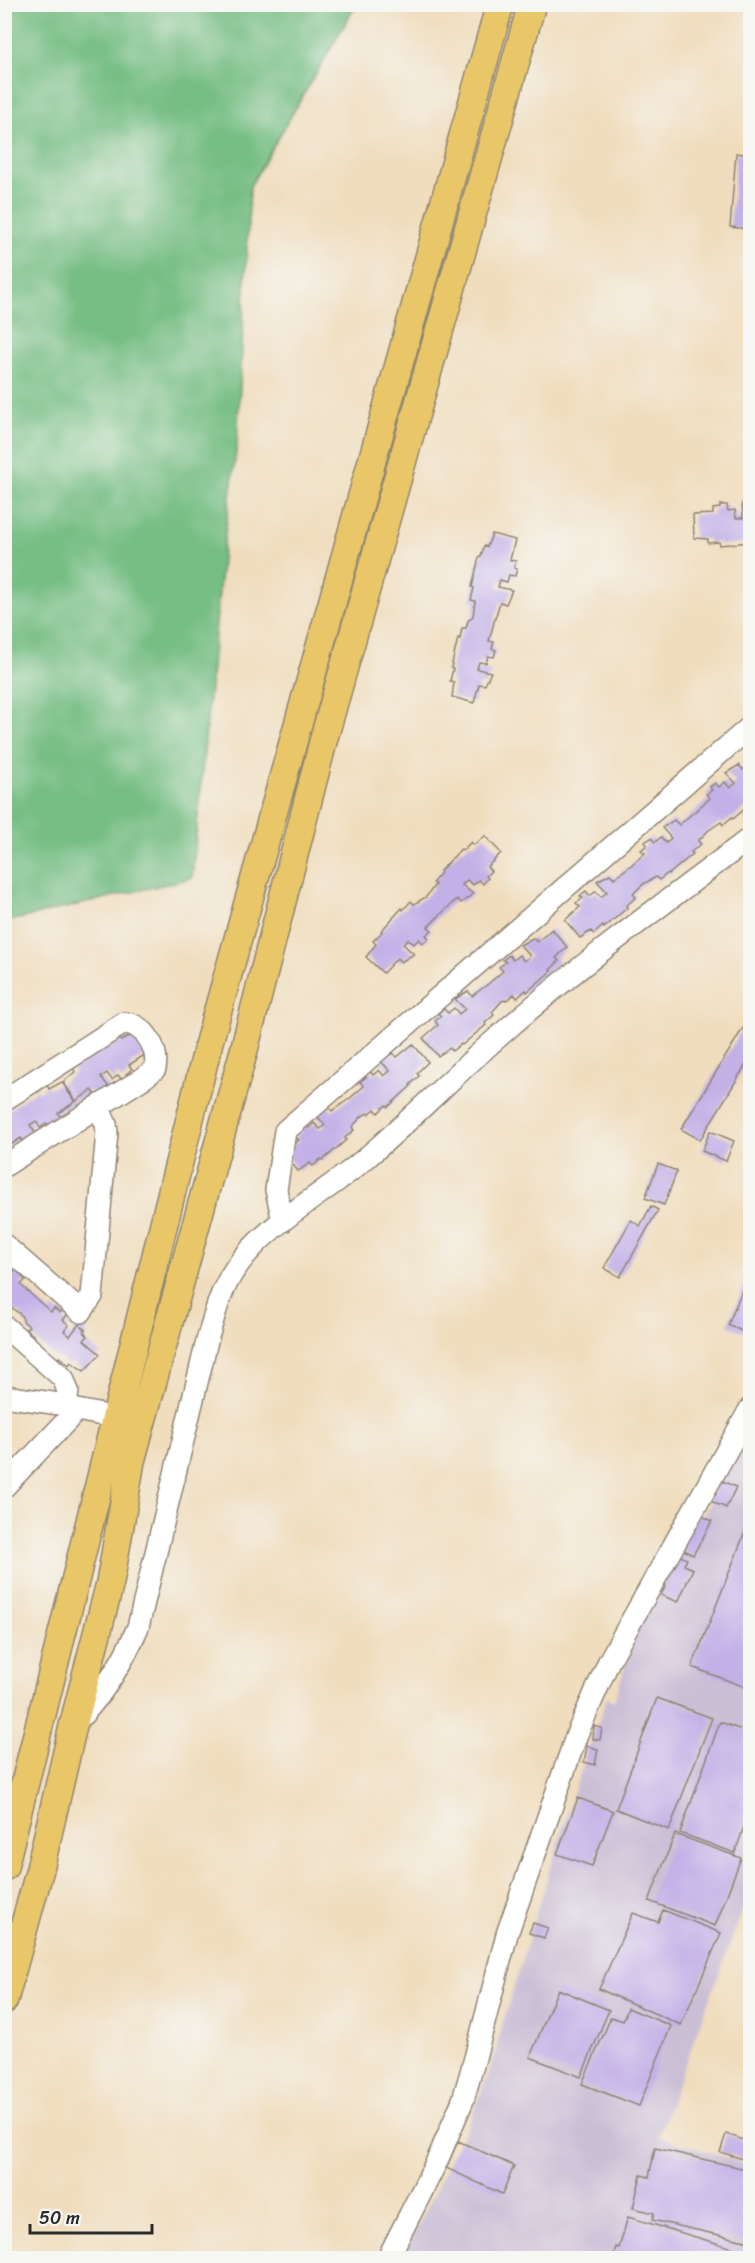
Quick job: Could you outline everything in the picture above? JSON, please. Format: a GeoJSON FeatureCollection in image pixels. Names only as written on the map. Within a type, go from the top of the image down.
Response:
{"type":"FeatureCollection","features":[{"type":"Feature","properties":{"kind":"main road"},"geometry":{"type":"LineString","coordinates":[[4,1867],[213,1031],[500,4]]}},
{"type":"Feature","properties":{"kind":"main road"},"geometry":{"type":"LineString","coordinates":[[4,2000],[40,1869],[73,1726],[110,1583],[131,1461],[243,1054],[324,738],[532,4]]}},
{"type":"Feature","properties":{"kind":"main road"},"geometry":{"type":"LineString","coordinates":[[94,1511],[123,1517]]}},
{"type":"Feature","properties":{"kind":"street"},"geometry":{"type":"LineString","coordinates":[[283,1221],[276,1191],[285,1131],[750,727]]}},
{"type":"Feature","properties":{"kind":"street"},"geometry":{"type":"LineString","coordinates":[[73,1726],[111,1680],[129,1649],[138,1627],[204,1352],[219,1298],[234,1269],[260,1239],[353,1170],[497,1038],[575,972],[750,838]]}},
{"type":"Feature","properties":{"kind":"street"},"geometry":{"type":"LineString","coordinates":[[4,1100],[123,1023],[142,1029],[156,1053],[155,1070],[4,1166]]}},
{"type":"Feature","properties":{"kind":"street"},"geometry":{"type":"LineString","coordinates":[[4,1245],[81,1311],[87,1306],[92,1296],[107,1134],[106,1124],[98,1107]]}},
{"type":"Feature","properties":{"kind":"street"},"geometry":{"type":"LineString","coordinates":[[4,1326],[63,1378],[72,1407]]}},
{"type":"Feature","properties":{"kind":"street"},"geometry":{"type":"LineString","coordinates":[[4,1396],[72,1407],[117,1418]]}},
{"type":"Feature","properties":{"kind":"street"},"geometry":{"type":"LineString","coordinates":[[4,1487],[72,1407]]}},
{"type":"Feature","properties":{"kind":"street"},"geometry":{"type":"LineString","coordinates":[[388,2259],[463,2100],[476,2058],[507,1934],[577,1734],[609,1660],[750,1409]]}},
{"type":"Feature","properties":{"kind":"shaded area"},"geometry":{"type":"Polygon","coordinates":[[[750,1423],[750,1890],[658,2137],[750,2165],[750,2258],[402,2258],[469,2122],[495,2056],[499,2035],[575,1788],[607,1697],[614,1701],[640,1619],[715,1495],[750,1423]]]}},
{"type":"Feature","properties":{"kind":"green space"},"geometry":{"type":"Polygon","coordinates":[[[4,5],[356,5],[250,186],[237,445],[223,549],[192,878],[5,922],[4,5]]]}},
{"type":"Feature","properties":{"kind":"building"},"geometry":{"type":"Polygon","coordinates":[[[736,153],[750,155],[750,229],[730,227],[736,153]]]}},
{"type":"Feature","properties":{"kind":"building"},"geometry":{"type":"Polygon","coordinates":[[[742,503],[750,503],[750,542],[720,545],[719,542],[708,543],[708,539],[694,538],[693,515],[713,514],[713,509],[720,508],[720,505],[727,505],[728,511],[735,510],[736,518],[743,518],[742,503]]]}},
{"type":"Feature","properties":{"kind":"building"},"geometry":{"type":"Polygon","coordinates":[[[492,534],[515,540],[510,560],[516,561],[514,568],[517,569],[515,576],[509,575],[507,582],[500,580],[498,587],[512,590],[506,604],[500,602],[494,622],[489,641],[494,642],[492,649],[496,650],[494,657],[488,656],[486,663],[479,662],[477,669],[491,672],[485,685],[479,684],[474,703],[452,697],[454,682],[450,681],[453,669],[451,668],[462,628],[466,628],[473,616],[475,601],[471,600],[474,588],[472,587],[479,557],[481,557],[484,546],[487,547],[492,534]]]}},
{"type":"Feature","properties":{"kind":"building"},"geometry":{"type":"Polygon","coordinates":[[[750,763],[750,804],[733,819],[732,817],[723,825],[721,822],[709,830],[698,841],[701,844],[691,852],[693,854],[669,874],[659,880],[656,877],[643,884],[633,894],[636,897],[626,906],[628,907],[604,928],[603,926],[594,934],[591,931],[580,938],[565,920],[580,907],[576,903],[583,898],[580,896],[586,891],[590,896],[596,891],[601,897],[607,892],[597,881],[610,874],[614,878],[630,866],[645,853],[641,850],[647,845],[645,842],[651,838],[655,842],[661,837],[666,843],[671,838],[662,828],[674,820],[679,825],[710,798],[706,794],[712,790],[710,787],[715,783],[719,787],[725,782],[730,788],[736,783],[726,773],[739,765],[743,770],[750,763]]]}},
{"type":"Feature","properties":{"kind":"building"},"geometry":{"type":"Polygon","coordinates":[[[485,836],[501,853],[487,867],[491,871],[486,876],[488,878],[483,884],[479,880],[473,885],[467,880],[462,885],[473,894],[461,903],[457,899],[442,913],[428,927],[432,930],[426,935],[429,938],[423,943],[419,939],[414,944],[408,939],[403,944],[414,954],[401,962],[397,958],[383,973],[366,957],[376,944],[373,941],[402,908],[403,910],[411,901],[414,904],[426,897],[435,885],[433,882],[441,873],[440,871],[461,849],[463,850],[471,842],[474,845],[485,836]]]}},
{"type":"Feature","properties":{"kind":"building"},"geometry":{"type":"Polygon","coordinates":[[[552,929],[567,947],[556,958],[559,961],[551,971],[527,992],[526,990],[517,998],[514,994],[502,1001],[492,1012],[494,1015],[485,1023],[486,1025],[462,1045],[452,1051],[450,1048],[438,1056],[423,1038],[438,1025],[435,1021],[441,1016],[438,1013],[444,1009],[448,1013],[454,1008],[459,1014],[465,1009],[455,999],[468,991],[472,996],[488,984],[503,971],[499,967],[506,962],[503,960],[509,955],[513,960],[519,955],[524,961],[530,956],[520,945],[533,938],[537,942],[552,929]]]}},
{"type":"Feature","properties":{"kind":"building"},"geometry":{"type":"Polygon","coordinates":[[[743,1028],[750,1033],[750,1058],[700,1140],[681,1129],[743,1028]]]}},
{"type":"Feature","properties":{"kind":"building"},"geometry":{"type":"Polygon","coordinates":[[[133,1034],[146,1054],[129,1065],[132,1069],[126,1074],[128,1076],[122,1080],[118,1075],[112,1080],[107,1073],[101,1077],[110,1089],[96,1095],[92,1090],[76,1101],[63,1082],[75,1072],[73,1068],[118,1037],[121,1041],[133,1034]]]}},
{"type":"Feature","properties":{"kind":"building"},"geometry":{"type":"Polygon","coordinates":[[[413,1044],[428,1062],[417,1073],[419,1076],[411,1086],[388,1107],[386,1105],[378,1113],[375,1109],[362,1116],[352,1127],[354,1130],[345,1138],[346,1140],[323,1160],[321,1159],[313,1166],[310,1163],[298,1171],[283,1153],[299,1140],[295,1136],[301,1131],[299,1128],[305,1124],[309,1128],[314,1123],[320,1129],[325,1125],[315,1114],[328,1106],[332,1111],[349,1099],[364,1086],[360,1082],[369,1070],[373,1075],[379,1070],[384,1076],[390,1071],[380,1060],[393,1053],[397,1057],[413,1044]]]}},
{"type":"Feature","properties":{"kind":"building"},"geometry":{"type":"Polygon","coordinates":[[[62,1082],[75,1102],[58,1113],[61,1117],[54,1122],[56,1124],[50,1128],[47,1123],[40,1128],[36,1121],[30,1125],[38,1137],[25,1143],[21,1138],[4,1149],[4,1114],[36,1090],[38,1092],[47,1085],[49,1089],[62,1082]]]}},
{"type":"Feature","properties":{"kind":"building"},"geometry":{"type":"Polygon","coordinates":[[[710,1131],[734,1141],[726,1161],[702,1151],[710,1131]]]}},
{"type":"Feature","properties":{"kind":"building"},"geometry":{"type":"Polygon","coordinates":[[[658,1164],[677,1171],[664,1205],[645,1198],[658,1164]]]}},
{"type":"Feature","properties":{"kind":"building"},"geometry":{"type":"Polygon","coordinates":[[[651,1206],[658,1210],[620,1277],[604,1268],[631,1220],[640,1226],[651,1206]]]}},
{"type":"Feature","properties":{"kind":"building"},"geometry":{"type":"Polygon","coordinates":[[[16,1269],[25,1280],[21,1285],[36,1299],[51,1312],[54,1308],[60,1313],[62,1310],[67,1315],[63,1320],[69,1325],[64,1331],[70,1336],[79,1324],[85,1330],[88,1336],[84,1340],[100,1354],[84,1371],[71,1362],[69,1365],[59,1357],[58,1359],[34,1339],[35,1337],[26,1329],[29,1326],[21,1315],[9,1306],[4,1309],[4,1278],[7,1280],[16,1269]]]}},
{"type":"Feature","properties":{"kind":"building"},"geometry":{"type":"Polygon","coordinates":[[[750,1270],[750,1316],[744,1332],[728,1325],[750,1270]]]}},
{"type":"Feature","properties":{"kind":"building"},"geometry":{"type":"Polygon","coordinates":[[[718,1479],[736,1487],[726,1508],[708,1500],[718,1479]]]}},
{"type":"Feature","properties":{"kind":"building"},"geometry":{"type":"Polygon","coordinates":[[[698,1514],[712,1521],[693,1555],[679,1547],[698,1514]]]}},
{"type":"Feature","properties":{"kind":"building"},"geometry":{"type":"Polygon","coordinates":[[[747,1527],[750,1528],[750,1689],[692,1667],[747,1527]]]}},
{"type":"Feature","properties":{"kind":"building"},"geometry":{"type":"Polygon","coordinates":[[[670,1551],[687,1559],[684,1565],[693,1569],[678,1602],[661,1595],[666,1585],[657,1580],[670,1551]]]}},
{"type":"Feature","properties":{"kind":"building"},"geometry":{"type":"Polygon","coordinates":[[[657,1698],[712,1718],[669,1830],[616,1809],[657,1698]]]}},
{"type":"Feature","properties":{"kind":"building"},"geometry":{"type":"Polygon","coordinates":[[[720,1722],[750,1733],[750,1809],[735,1853],[680,1833],[720,1722]]]}},
{"type":"Feature","properties":{"kind":"building"},"geometry":{"type":"Polygon","coordinates":[[[594,1726],[602,1728],[600,1740],[593,1739],[594,1726]]]}},
{"type":"Feature","properties":{"kind":"building"},"geometry":{"type":"Polygon","coordinates":[[[587,1746],[598,1749],[595,1765],[584,1762],[587,1746]]]}},
{"type":"Feature","properties":{"kind":"building"},"geometry":{"type":"Polygon","coordinates":[[[578,1798],[613,1811],[592,1866],[557,1854],[578,1798]]]}},
{"type":"Feature","properties":{"kind":"building"},"geometry":{"type":"Polygon","coordinates":[[[675,1834],[741,1858],[715,1926],[649,1901],[675,1834]]]}},
{"type":"Feature","properties":{"kind":"building"},"geometry":{"type":"Polygon","coordinates":[[[663,1910],[721,1933],[681,2025],[599,1989],[633,1913],[658,1922],[663,1910]]]}},
{"type":"Feature","properties":{"kind":"building"},"geometry":{"type":"Polygon","coordinates":[[[533,1923],[548,1928],[544,1938],[529,1933],[533,1923]]]}},
{"type":"Feature","properties":{"kind":"building"},"geometry":{"type":"Polygon","coordinates":[[[558,1989],[609,2010],[581,2077],[530,2057],[558,1989]]]}},
{"type":"Feature","properties":{"kind":"building"},"geometry":{"type":"Polygon","coordinates":[[[628,2008],[671,2026],[639,2106],[582,2084],[611,2017],[623,2021],[628,2008]]]}},
{"type":"Feature","properties":{"kind":"building"},"geometry":{"type":"Polygon","coordinates":[[[726,2134],[750,2142],[746,2160],[720,2152],[726,2134]]]}},
{"type":"Feature","properties":{"kind":"building"},"geometry":{"type":"Polygon","coordinates":[[[458,2141],[514,2166],[502,2194],[446,2168],[458,2141]]]}},
{"type":"Feature","properties":{"kind":"building"},"geometry":{"type":"Polygon","coordinates":[[[655,2148],[750,2170],[750,2242],[652,2220],[654,2213],[633,2208],[641,2175],[649,2177],[655,2148]]]}},
{"type":"Feature","properties":{"kind":"building"},"geometry":{"type":"Polygon","coordinates":[[[628,2217],[733,2248],[729,2258],[613,2258],[616,2247],[619,2248],[628,2217]]]}}]}
